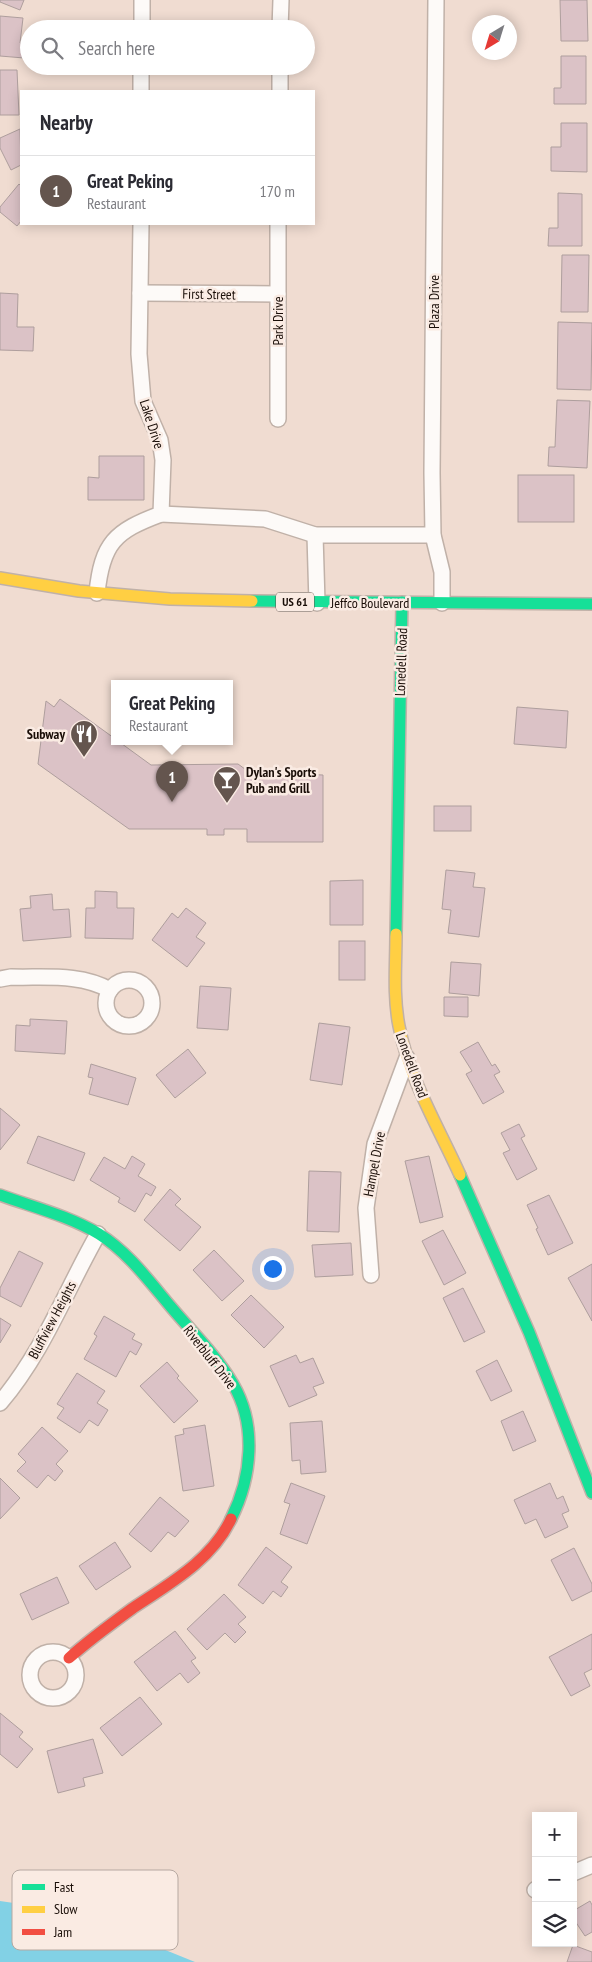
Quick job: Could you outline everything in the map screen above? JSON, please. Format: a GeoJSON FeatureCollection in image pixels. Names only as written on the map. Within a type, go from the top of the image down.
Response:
{"type":"FeatureCollection","features":[{"type":"Feature","properties":{"kind":"street"},"geometry":{"type":"LineString","coordinates":[[142,0],[142,20]]}},
{"type":"Feature","properties":{"kind":"street"},"geometry":{"type":"LineString","coordinates":[[280,20],[281,0]]}},
{"type":"Feature","properties":{"kind":"street","name":"Plaza Drive"},"geometry":{"type":"LineString","coordinates":[[436,0],[433,535],[442,572],[442,603]]}},
{"type":"Feature","properties":{"kind":"street"},"geometry":{"type":"LineString","coordinates":[[141,75],[141,90]]}},
{"type":"Feature","properties":{"kind":"street"},"geometry":{"type":"LineString","coordinates":[[280,75],[280,90]]}},
{"type":"Feature","properties":{"kind":"street","name":"Lake Drive"},"geometry":{"type":"LineString","coordinates":[[141,225],[139,354],[142,402],[160,440],[163,460],[161,514]]}},
{"type":"Feature","properties":{"kind":"street","name":"Park Drive"},"geometry":{"type":"LineString","coordinates":[[278,225],[278,419]]}},
{"type":"Feature","properties":{"kind":"street","name":"First Street"},"geometry":{"type":"LineString","coordinates":[[140,293],[278,294]]}},
{"type":"Feature","properties":{"kind":"street"},"geometry":{"type":"LineString","coordinates":[[97,593],[102,562],[108,548],[128,528],[161,514],[265,519],[315,535],[433,535]]}},
{"type":"Feature","properties":{"kind":"street"},"geometry":{"type":"LineString","coordinates":[[315,535],[317,602]]}},
{"type":"Feature","properties":{"kind":"street","name":"Jeffco Boulevard"},"geometry":{"type":"LineString","coordinates":[[0,578],[97,593],[170,600],[592,604]]}},
{"type":"Feature","properties":{"kind":"street","name":"Lonedell Road"},"geometry":{"type":"LineString","coordinates":[[402,602],[395,972],[398,1018],[407,1058],[416,1082],[444,1140],[529,1332],[592,1493]]}},
{"type":"Feature","properties":{"kind":"street"},"geometry":{"type":"LineString","coordinates":[[0,979],[11,977],[79,979],[110,990]]}},
{"type":"Feature","properties":{"kind":"street","name":"Hampel Drive"},"geometry":{"type":"LineString","coordinates":[[371,1275],[366,1208],[375,1144],[407,1058]]}},
{"type":"Feature","properties":{"kind":"street","name":"Riverbluff Drive"},"geometry":{"type":"LineString","coordinates":[[0,1195],[98,1234],[131,1261],[212,1356],[230,1380],[239,1396],[245,1416],[249,1451],[242,1495],[234,1517],[219,1540],[209,1552],[183,1574],[102,1630],[69,1658]]}},
{"type":"Feature","properties":{"kind":"street","name":"Bluffview Heights"},"geometry":{"type":"LineString","coordinates":[[0,1403],[21,1376],[43,1342],[82,1262],[98,1234]]}},
{"type":"Feature","properties":{"kind":"street"},"geometry":{"type":"LineString","coordinates":[[577,1872],[592,1866]]}},
{"type":"Feature","properties":{"kind":"water"},"geometry":{"type":"Polygon","coordinates":[[[0,1901],[12,1903],[12,1950],[165,1950],[195,1962],[0,1962],[0,1901]]]}},
{"type":"Feature","properties":{"kind":"building"},"geometry":{"type":"Polygon","coordinates":[[[0,0],[24,0],[20,10],[0,2],[0,0]]]}},
{"type":"Feature","properties":{"kind":"building"},"geometry":{"type":"Polygon","coordinates":[[[560,0],[587,0],[588,41],[561,41],[560,0]]]}},
{"type":"Feature","properties":{"kind":"building"},"geometry":{"type":"Polygon","coordinates":[[[0,16],[23,18],[23,20],[20,20],[20,58],[0,56],[0,16]]]}},
{"type":"Feature","properties":{"kind":"building"},"geometry":{"type":"Polygon","coordinates":[[[561,56],[586,56],[586,104],[554,104],[554,88],[561,88],[561,56]]]}},
{"type":"Feature","properties":{"kind":"building"},"geometry":{"type":"Polygon","coordinates":[[[0,70],[17,70],[19,115],[0,115],[0,70]]]}},
{"type":"Feature","properties":{"kind":"building"},"geometry":{"type":"Polygon","coordinates":[[[561,123],[587,123],[587,172],[551,171],[551,147],[561,147],[561,123]]]}},
{"type":"Feature","properties":{"kind":"building"},"geometry":{"type":"Polygon","coordinates":[[[20,129],[20,166],[11,170],[0,148],[0,138],[20,129]]]}},
{"type":"Feature","properties":{"kind":"building"},"geometry":{"type":"Polygon","coordinates":[[[19,184],[20,222],[17,226],[0,212],[0,207],[19,184]]]}},
{"type":"Feature","properties":{"kind":"building"},"geometry":{"type":"Polygon","coordinates":[[[558,193],[582,194],[582,246],[548,246],[549,228],[558,228],[558,193]]]}},
{"type":"Feature","properties":{"kind":"building"},"geometry":{"type":"Polygon","coordinates":[[[562,255],[589,255],[588,312],[561,312],[562,255]]]}},
{"type":"Feature","properties":{"kind":"building"},"geometry":{"type":"Polygon","coordinates":[[[0,293],[18,294],[17,327],[34,327],[33,351],[0,350],[0,293]]]}},
{"type":"Feature","properties":{"kind":"building"},"geometry":{"type":"Polygon","coordinates":[[[558,322],[592,323],[591,390],[557,389],[558,322]]]}},
{"type":"Feature","properties":{"kind":"building"},"geometry":{"type":"Polygon","coordinates":[[[557,400],[590,401],[587,468],[548,466],[549,447],[555,447],[557,400]]]}},
{"type":"Feature","properties":{"kind":"building"},"geometry":{"type":"Polygon","coordinates":[[[99,456],[144,456],[144,500],[88,500],[88,477],[99,478],[99,456]]]}},
{"type":"Feature","properties":{"kind":"building"},"geometry":{"type":"Polygon","coordinates":[[[518,475],[574,475],[574,522],[518,522],[518,475]]]}},
{"type":"Feature","properties":{"kind":"building"},"geometry":{"type":"Polygon","coordinates":[[[60,699],[111,736],[111,745],[124,745],[151,765],[238,764],[249,772],[323,775],[323,842],[247,842],[247,829],[224,829],[224,835],[207,835],[207,829],[129,829],[38,764],[46,701],[54,707],[60,699]]]}},
{"type":"Feature","properties":{"kind":"building"},"geometry":{"type":"Polygon","coordinates":[[[517,707],[568,711],[566,748],[514,744],[517,707]]]}},
{"type":"Feature","properties":{"kind":"building"},"geometry":{"type":"Polygon","coordinates":[[[434,806],[471,806],[471,831],[434,831],[434,806]]]}},
{"type":"Feature","properties":{"kind":"building"},"geometry":{"type":"Polygon","coordinates":[[[446,870],[475,873],[473,887],[485,888],[479,937],[448,933],[451,910],[442,909],[446,870]]]}},
{"type":"Feature","properties":{"kind":"building"},"geometry":{"type":"Polygon","coordinates":[[[363,880],[363,925],[330,925],[330,881],[363,880]]]}},
{"type":"Feature","properties":{"kind":"building"},"geometry":{"type":"Polygon","coordinates":[[[95,891],[117,892],[117,908],[134,908],[133,939],[85,938],[86,908],[95,908],[95,891]]]}},
{"type":"Feature","properties":{"kind":"building"},"geometry":{"type":"Polygon","coordinates":[[[52,894],[53,910],[69,909],[71,937],[23,941],[20,909],[31,908],[30,896],[52,894]]]}},
{"type":"Feature","properties":{"kind":"building"},"geometry":{"type":"Polygon","coordinates":[[[186,908],[206,923],[196,937],[205,943],[187,967],[152,940],[172,913],[178,918],[186,908]]]}},
{"type":"Feature","properties":{"kind":"building"},"geometry":{"type":"Polygon","coordinates":[[[339,941],[365,941],[365,980],[339,980],[339,941]]]}},
{"type":"Feature","properties":{"kind":"building"},"geometry":{"type":"Polygon","coordinates":[[[451,962],[481,964],[479,996],[449,993],[451,962]]]}},
{"type":"Feature","properties":{"kind":"building"},"geometry":{"type":"Polygon","coordinates":[[[200,986],[231,988],[228,1030],[197,1028],[200,986]]]}},
{"type":"Feature","properties":{"kind":"building"},"geometry":{"type":"Polygon","coordinates":[[[444,997],[468,997],[468,1017],[444,1016],[444,997]]]}},
{"type":"Feature","properties":{"kind":"building"},"geometry":{"type":"Polygon","coordinates":[[[30,1019],[67,1021],[65,1054],[15,1051],[16,1025],[30,1026],[30,1019]]]}},
{"type":"Feature","properties":{"kind":"building"},"geometry":{"type":"Polygon","coordinates":[[[319,1023],[350,1027],[342,1085],[310,1080],[319,1023]]]}},
{"type":"Feature","properties":{"kind":"building"},"geometry":{"type":"Polygon","coordinates":[[[478,1042],[492,1066],[495,1064],[500,1072],[494,1075],[504,1092],[483,1104],[466,1074],[472,1071],[460,1052],[478,1042]]]}},
{"type":"Feature","properties":{"kind":"building"},"geometry":{"type":"Polygon","coordinates":[[[188,1049],[206,1073],[175,1098],[156,1075],[188,1049]]]}},
{"type":"Feature","properties":{"kind":"building"},"geometry":{"type":"Polygon","coordinates":[[[91,1064],[136,1078],[128,1105],[89,1094],[93,1078],[88,1077],[91,1064]]]}},
{"type":"Feature","properties":{"kind":"building"},"geometry":{"type":"Polygon","coordinates":[[[0,1108],[20,1125],[0,1150],[0,1108]]]}},
{"type":"Feature","properties":{"kind":"building"},"geometry":{"type":"Polygon","coordinates":[[[519,1124],[525,1136],[521,1138],[537,1169],[517,1180],[503,1153],[510,1150],[501,1133],[519,1124]]]}},
{"type":"Feature","properties":{"kind":"building"},"geometry":{"type":"Polygon","coordinates":[[[38,1136],[85,1153],[74,1181],[27,1163],[38,1136]]]}},
{"type":"Feature","properties":{"kind":"building"},"geometry":{"type":"Polygon","coordinates":[[[132,1156],[145,1164],[138,1176],[156,1187],[151,1196],[146,1193],[135,1212],[118,1202],[120,1198],[90,1180],[104,1157],[125,1169],[132,1156]]]}},
{"type":"Feature","properties":{"kind":"building"},"geometry":{"type":"Polygon","coordinates":[[[429,1156],[443,1217],[420,1223],[405,1161],[429,1156]]]}},
{"type":"Feature","properties":{"kind":"building"},"geometry":{"type":"Polygon","coordinates":[[[309,1171],[341,1172],[339,1232],[307,1231],[309,1171]]]}},
{"type":"Feature","properties":{"kind":"building"},"geometry":{"type":"Polygon","coordinates":[[[170,1189],[181,1199],[175,1205],[201,1227],[180,1251],[144,1220],[170,1189]]]}},
{"type":"Feature","properties":{"kind":"building"},"geometry":{"type":"Polygon","coordinates":[[[549,1195],[573,1243],[548,1255],[527,1205],[549,1195]]]}},
{"type":"Feature","properties":{"kind":"building"},"geometry":{"type":"Polygon","coordinates":[[[443,1230],[466,1273],[444,1285],[422,1241],[443,1230]]]}},
{"type":"Feature","properties":{"kind":"building"},"geometry":{"type":"Polygon","coordinates":[[[351,1243],[353,1275],[315,1277],[312,1245],[351,1243]]]}},
{"type":"Feature","properties":{"kind":"building"},"geometry":{"type":"Polygon","coordinates":[[[214,1250],[244,1281],[222,1301],[193,1270],[214,1250]]]}},
{"type":"Feature","properties":{"kind":"building"},"geometry":{"type":"Polygon","coordinates":[[[19,1251],[43,1263],[21,1307],[0,1296],[0,1288],[19,1251]]]}},
{"type":"Feature","properties":{"kind":"building"},"geometry":{"type":"Polygon","coordinates":[[[592,1264],[592,1321],[568,1278],[592,1264]]]}},
{"type":"Feature","properties":{"kind":"building"},"geometry":{"type":"Polygon","coordinates":[[[463,1288],[485,1332],[464,1342],[443,1298],[463,1288]]]}},
{"type":"Feature","properties":{"kind":"building"},"geometry":{"type":"Polygon","coordinates":[[[251,1295],[284,1327],[264,1348],[231,1315],[251,1295]]]}},
{"type":"Feature","properties":{"kind":"building"},"geometry":{"type":"Polygon","coordinates":[[[104,1316],[135,1334],[132,1339],[142,1344],[136,1355],[130,1351],[116,1377],[84,1359],[97,1336],[94,1334],[104,1316]]]}},
{"type":"Feature","properties":{"kind":"building"},"geometry":{"type":"Polygon","coordinates":[[[0,1318],[11,1325],[0,1343],[0,1318]]]}},
{"type":"Feature","properties":{"kind":"building"},"geometry":{"type":"Polygon","coordinates":[[[296,1355],[300,1363],[313,1358],[324,1383],[313,1387],[317,1395],[289,1407],[270,1366],[296,1355]]]}},
{"type":"Feature","properties":{"kind":"building"},"geometry":{"type":"Polygon","coordinates":[[[497,1360],[512,1391],[491,1401],[476,1371],[497,1360]]]}},
{"type":"Feature","properties":{"kind":"building"},"geometry":{"type":"Polygon","coordinates":[[[167,1362],[179,1376],[177,1378],[198,1401],[174,1423],[140,1386],[167,1362]]]}},
{"type":"Feature","properties":{"kind":"building"},"geometry":{"type":"Polygon","coordinates":[[[77,1373],[105,1391],[97,1403],[108,1410],[98,1426],[89,1420],[80,1433],[57,1418],[64,1408],[57,1404],[77,1373]]]}},
{"type":"Feature","properties":{"kind":"building"},"geometry":{"type":"Polygon","coordinates":[[[523,1411],[536,1441],[513,1451],[501,1421],[523,1411]]]}},
{"type":"Feature","properties":{"kind":"building"},"geometry":{"type":"Polygon","coordinates":[[[322,1421],[326,1472],[301,1474],[300,1460],[292,1461],[290,1423],[322,1421]]]}},
{"type":"Feature","properties":{"kind":"building"},"geometry":{"type":"Polygon","coordinates":[[[205,1425],[214,1486],[183,1491],[175,1436],[184,1434],[183,1429],[205,1425]]]}},
{"type":"Feature","properties":{"kind":"building"},"geometry":{"type":"Polygon","coordinates":[[[42,1427],[68,1451],[56,1464],[63,1471],[55,1481],[48,1475],[37,1488],[17,1471],[26,1462],[18,1454],[42,1427]]]}},
{"type":"Feature","properties":{"kind":"building"},"geometry":{"type":"Polygon","coordinates":[[[0,1478],[20,1498],[0,1519],[0,1478]]]}},
{"type":"Feature","properties":{"kind":"building"},"geometry":{"type":"Polygon","coordinates":[[[291,1483],[325,1496],[307,1544],[280,1534],[290,1504],[284,1502],[291,1483]]]}},
{"type":"Feature","properties":{"kind":"building"},"geometry":{"type":"Polygon","coordinates":[[[550,1483],[557,1499],[563,1496],[569,1511],[562,1514],[568,1527],[545,1538],[536,1519],[525,1524],[514,1500],[550,1483]]]}},
{"type":"Feature","properties":{"kind":"building"},"geometry":{"type":"Polygon","coordinates":[[[160,1497],[189,1521],[175,1537],[168,1532],[151,1552],[129,1534],[160,1497]]]}},
{"type":"Feature","properties":{"kind":"building"},"geometry":{"type":"Polygon","coordinates":[[[115,1542],[131,1567],[96,1590],[79,1566],[115,1542]]]}},
{"type":"Feature","properties":{"kind":"building"},"geometry":{"type":"Polygon","coordinates":[[[266,1547],[292,1567],[281,1582],[288,1587],[281,1597],[273,1591],[263,1604],[238,1585],[266,1547]]]}},
{"type":"Feature","properties":{"kind":"building"},"geometry":{"type":"Polygon","coordinates":[[[574,1548],[592,1584],[592,1591],[572,1601],[551,1560],[574,1548]]]}},
{"type":"Feature","properties":{"kind":"building"},"geometry":{"type":"Polygon","coordinates":[[[57,1577],[69,1603],[32,1620],[20,1594],[57,1577]]]}},
{"type":"Feature","properties":{"kind":"building"},"geometry":{"type":"Polygon","coordinates":[[[224,1594],[246,1617],[238,1624],[246,1632],[235,1643],[225,1633],[207,1650],[187,1629],[224,1594]]]}},
{"type":"Feature","properties":{"kind":"building"},"geometry":{"type":"Polygon","coordinates":[[[175,1631],[196,1658],[191,1661],[200,1673],[188,1683],[180,1673],[157,1691],[134,1662],[175,1631]]]}},
{"type":"Feature","properties":{"kind":"building"},"geometry":{"type":"Polygon","coordinates":[[[592,1634],[592,1669],[584,1673],[590,1686],[571,1696],[549,1657],[592,1634]]]}},
{"type":"Feature","properties":{"kind":"building"},"geometry":{"type":"Polygon","coordinates":[[[140,1697],[162,1724],[122,1756],[100,1728],[140,1697]]]}},
{"type":"Feature","properties":{"kind":"building"},"geometry":{"type":"Polygon","coordinates":[[[0,1713],[23,1732],[19,1737],[33,1749],[17,1768],[0,1754],[0,1713]]]}},
{"type":"Feature","properties":{"kind":"building"},"geometry":{"type":"Polygon","coordinates":[[[93,1739],[103,1773],[83,1778],[85,1786],[58,1793],[47,1751],[93,1739]]]}},
{"type":"Feature","properties":{"kind":"building"},"geometry":{"type":"Polygon","coordinates":[[[590,1901],[592,1905],[592,1932],[585,1936],[577,1924],[577,1909],[590,1901]]]}},
{"type":"Feature","properties":{"kind":"building"},"geometry":{"type":"Polygon","coordinates":[[[577,1946],[592,1952],[592,1962],[567,1962],[572,1947],[577,1946]]]}},
{"type":"Feature","properties":{"kind":"traffic: fast"},"geometry":{"type":"LineString","coordinates":[[252,601],[592,604]]}},
{"type":"Feature","properties":{"kind":"traffic: fast"},"geometry":{"type":"LineString","coordinates":[[396,934],[402,602]]}},
{"type":"Feature","properties":{"kind":"traffic: fast"},"geometry":{"type":"LineString","coordinates":[[460,1175],[529,1332],[592,1493]]}},
{"type":"Feature","properties":{"kind":"traffic: fast"},"geometry":{"type":"LineString","coordinates":[[0,1195],[76,1222],[110,1241],[138,1268],[219,1363],[241,1400],[246,1416],[248,1434],[249,1451],[244,1486],[231,1519]]}},
{"type":"Feature","properties":{"kind":"traffic: slow"},"geometry":{"type":"LineString","coordinates":[[0,578],[79,591],[170,599],[252,601]]}},
{"type":"Feature","properties":{"kind":"traffic: slow"},"geometry":{"type":"LineString","coordinates":[[396,934],[396,1003],[404,1046],[417,1084],[460,1175]]}},
{"type":"Feature","properties":{"kind":"traffic: jam"},"geometry":{"type":"LineString","coordinates":[[69,1658],[92,1638],[175,1580],[201,1559],[223,1534],[231,1519]]}},
{"type":"Feature","properties":{"kind":"place","name":"Subway"},"geometry":{"type":"Point","coordinates":[84,758]}},
{"type":"Feature","properties":{"kind":"place","name":"Great Peking"},"geometry":{"type":"Point","coordinates":[172,802]}},
{"type":"Feature","properties":{"kind":"place","name":"Dylan's Sports Pub and Grill"},"geometry":{"type":"Point","coordinates":[227,804]}}]}
